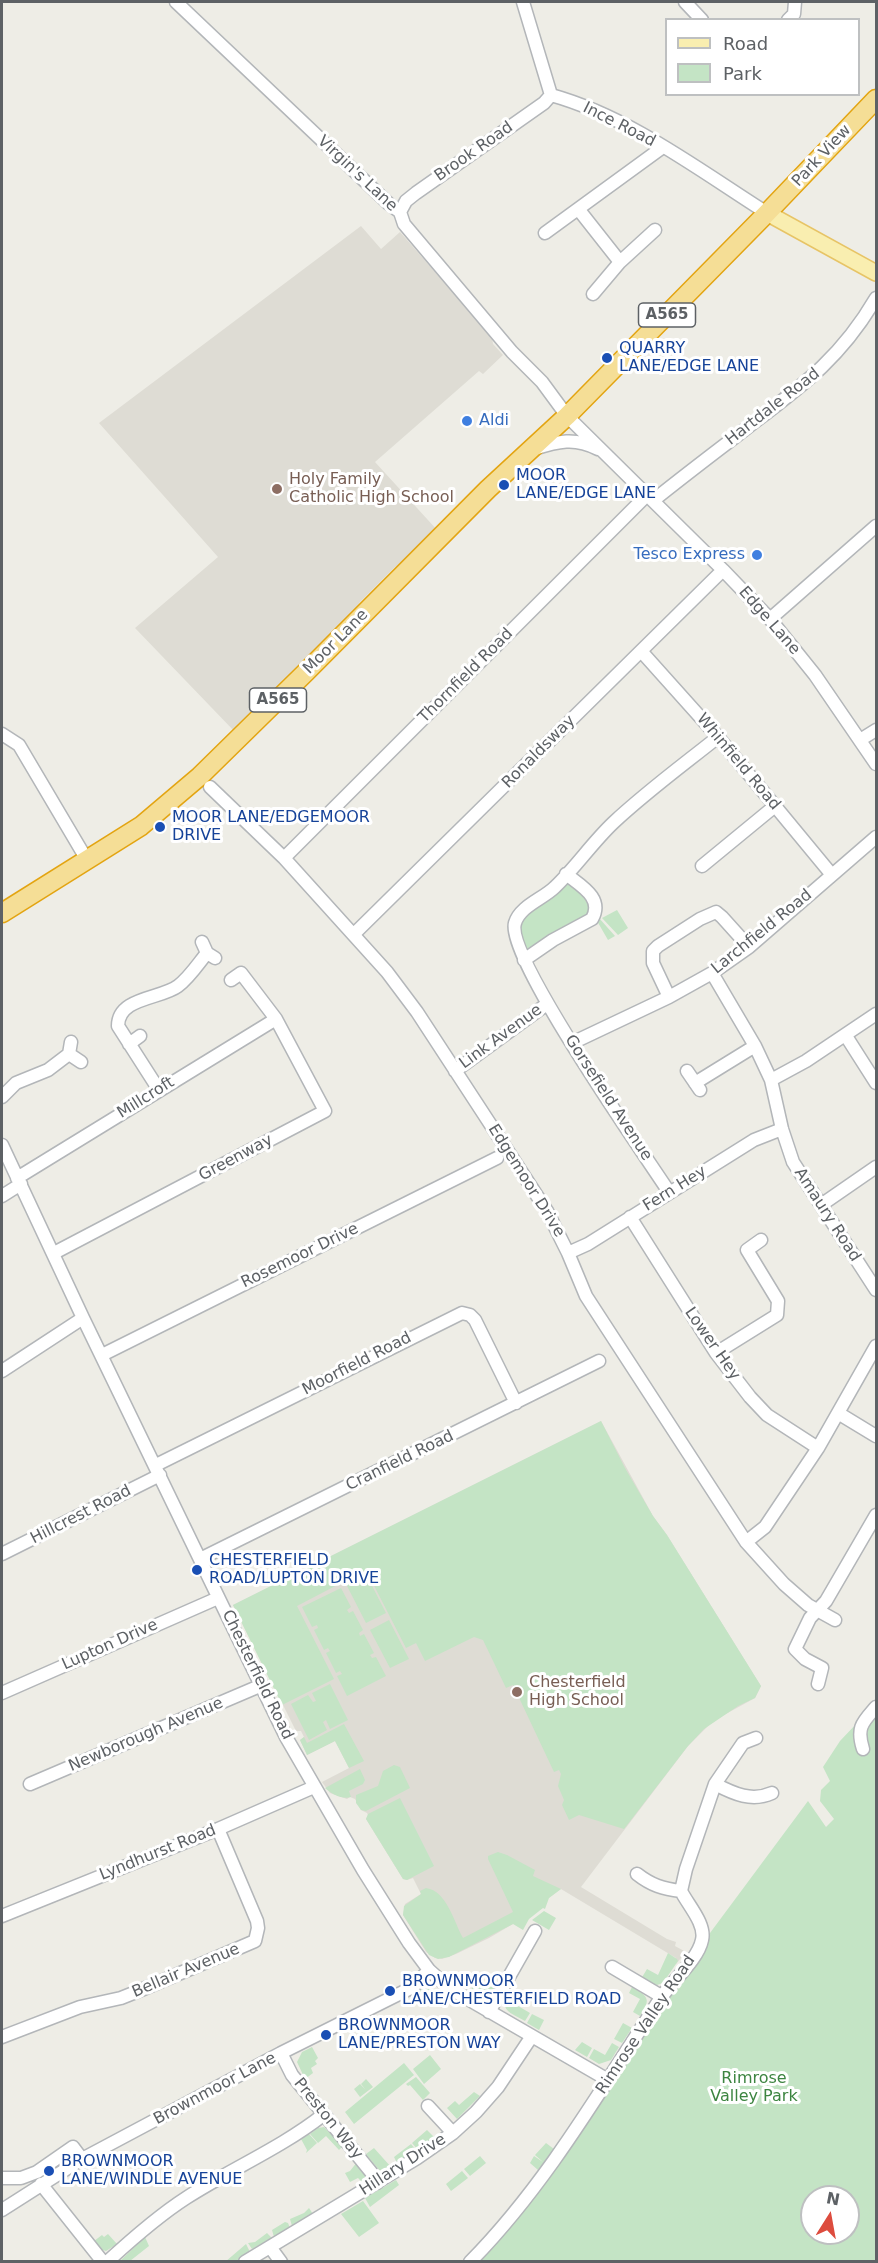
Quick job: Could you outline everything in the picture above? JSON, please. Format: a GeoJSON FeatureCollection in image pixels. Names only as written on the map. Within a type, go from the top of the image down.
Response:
{"type":"FeatureCollection","features":[{"type":"Feature","properties":{"kind":"highway","name":"Park View"},"geometry":{"type":"LineString","coordinates":[[767,213],[876,99]]}},
{"type":"Feature","properties":{"kind":"highway","name":"A565"},"geometry":{"type":"LineString","coordinates":[[567,416],[767,213]]}},
{"type":"Feature","properties":{"kind":"highway","name":"Moor Lane"},"geometry":{"type":"LineString","coordinates":[[2,913],[141,826],[200,776],[526,452],[567,416]]}},
{"type":"Feature","properties":{"kind":"main road"},"geometry":{"type":"LineString","coordinates":[[767,213],[876,273]]}},
{"type":"Feature","properties":{"kind":"street","name":"Virgin's Lane"},"geometry":{"type":"LineString","coordinates":[[176,2],[400,212],[408,228],[512,352],[542,382],[567,416]]}},
{"type":"Feature","properties":{"kind":"street"},"geometry":{"type":"LineString","coordinates":[[523,2],[551,95]]}},
{"type":"Feature","properties":{"kind":"street"},"geometry":{"type":"LineString","coordinates":[[686,2],[700,18]]}},
{"type":"Feature","properties":{"kind":"street"},"geometry":{"type":"LineString","coordinates":[[790,18],[794,14],[795,2]]}},
{"type":"Feature","properties":{"kind":"street","name":"Brook Road"},"geometry":{"type":"LineString","coordinates":[[400,212],[406,201],[416,193],[544,103],[551,95]]}},
{"type":"Feature","properties":{"kind":"street","name":"Ince Road"},"geometry":{"type":"LineString","coordinates":[[551,95],[595,110],[663,147],[767,213]]}},
{"type":"Feature","properties":{"kind":"street"},"geometry":{"type":"LineString","coordinates":[[545,233],[663,147]]}},
{"type":"Feature","properties":{"kind":"street"},"geometry":{"type":"LineString","coordinates":[[579,210],[620,262]]}},
{"type":"Feature","properties":{"kind":"street"},"geometry":{"type":"LineString","coordinates":[[593,294],[620,262],[655,230]]}},
{"type":"Feature","properties":{"kind":"street","name":"Hartdale Road"},"geometry":{"type":"LineString","coordinates":[[651,497],[808,381],[836,356],[854,334],[876,298]]}},
{"type":"Feature","properties":{"kind":"street","name":"Edge Lane"},"geometry":{"type":"LineString","coordinates":[[567,416],[651,497],[770,619],[815,675],[876,764]]}},
{"type":"Feature","properties":{"kind":"street"},"geometry":{"type":"LineString","coordinates":[[526,452],[556,442],[572,441],[588,444],[607,454]]}},
{"type":"Feature","properties":{"kind":"street","name":"Thornfield Road"},"geometry":{"type":"LineString","coordinates":[[284,858],[651,497]]}},
{"type":"Feature","properties":{"kind":"street"},"geometry":{"type":"LineString","coordinates":[[770,619],[876,526]]}},
{"type":"Feature","properties":{"kind":"street","name":"Ronaldsway"},"geometry":{"type":"LineString","coordinates":[[354,934],[723,570]]}},
{"type":"Feature","properties":{"kind":"street","name":"Whinfield Road"},"geometry":{"type":"LineString","coordinates":[[641,651],[718,737],[832,875]]}},
{"type":"Feature","properties":{"kind":"street"},"geometry":{"type":"LineString","coordinates":[[860,740],[876,730]]}},
{"type":"Feature","properties":{"kind":"street"},"geometry":{"type":"LineString","coordinates":[[2,734],[18,745],[87,860]]}},
{"type":"Feature","properties":{"kind":"street","name":"Gorsefield Avenue"},"geometry":{"type":"LineString","coordinates":[[669,1192],[547,1004],[514,935],[516,920],[527,908],[555,887],[618,819],[718,737]]}},
{"type":"Feature","properties":{"kind":"street","name":"Edgemoor Drive"},"geometry":{"type":"LineString","coordinates":[[210,787],[284,858],[387,972],[417,1012],[547,1211],[586,1296],[746,1542],[784,1584],[808,1605],[835,1620]]}},
{"type":"Feature","properties":{"kind":"street"},"geometry":{"type":"LineString","coordinates":[[702,866],[775,806]]}},
{"type":"Feature","properties":{"kind":"street","name":"Larchfield Road"},"geometry":{"type":"LineString","coordinates":[[572,1043],[669,997],[712,973],[749,947],[876,837]]}},
{"type":"Feature","properties":{"kind":"street"},"geometry":{"type":"LineString","coordinates":[[524,960],[594,916],[596,903],[593,896],[566,874]]}},
{"type":"Feature","properties":{"kind":"street"},"geometry":{"type":"LineString","coordinates":[[669,997],[651,957],[653,951],[666,940],[708,914],[716,912],[749,947]]}},
{"type":"Feature","properties":{"kind":"street"},"geometry":{"type":"LineString","coordinates":[[159,1090],[118,1026],[122,1013],[143,999],[165,994],[177,987],[208,951]]}},
{"type":"Feature","properties":{"kind":"street","name":"Amaury Road"},"geometry":{"type":"LineString","coordinates":[[712,973],[755,1046],[771,1080],[782,1129],[793,1162],[876,1290]]}},
{"type":"Feature","properties":{"kind":"street"},"geometry":{"type":"LineString","coordinates":[[231,980],[241,974],[276,1019]]}},
{"type":"Feature","properties":{"kind":"street","name":"Link Avenue"},"geometry":{"type":"LineString","coordinates":[[455,1071],[547,1004]]}},
{"type":"Feature","properties":{"kind":"street"},"geometry":{"type":"LineString","coordinates":[[771,1080],[846,1036],[876,1014]]}},
{"type":"Feature","properties":{"kind":"street","name":"Millcroft"},"geometry":{"type":"LineString","coordinates":[[2,1196],[19,1181],[159,1090],[276,1019]]}},
{"type":"Feature","properties":{"kind":"street","name":"Greenway"},"geometry":{"type":"LineString","coordinates":[[54,1253],[325,1111],[276,1019]]}},
{"type":"Feature","properties":{"kind":"street"},"geometry":{"type":"LineString","coordinates":[[129,1044],[140,1036]]}},
{"type":"Feature","properties":{"kind":"street"},"geometry":{"type":"LineString","coordinates":[[846,1036],[876,1083]]}},
{"type":"Feature","properties":{"kind":"street"},"geometry":{"type":"LineString","coordinates":[[687,1071],[698,1086],[755,1046]]}},
{"type":"Feature","properties":{"kind":"street"},"geometry":{"type":"LineString","coordinates":[[2,1097],[16,1083],[48,1070],[70,1048],[81,1062]]}},
{"type":"Feature","properties":{"kind":"street","name":"Fern Hey"},"geometry":{"type":"LineString","coordinates":[[568,1253],[588,1244],[754,1140],[782,1129]]}},
{"type":"Feature","properties":{"kind":"street","name":"Chesterfield Road"},"geometry":{"type":"LineString","coordinates":[[2,1145],[286,1737],[379,1896],[429,1970],[449,1988],[608,2080]]}},
{"type":"Feature","properties":{"kind":"street","name":"Rosemoor Drive"},"geometry":{"type":"LineString","coordinates":[[102,1355],[497,1158]]}},
{"type":"Feature","properties":{"kind":"street"},"geometry":{"type":"LineString","coordinates":[[821,1205],[876,1167]]}},
{"type":"Feature","properties":{"kind":"street","name":"Lower Hey"},"geometry":{"type":"LineString","coordinates":[[630,1217],[716,1353],[750,1397],[767,1415],[818,1448]]}},
{"type":"Feature","properties":{"kind":"street"},"geometry":{"type":"LineString","coordinates":[[716,1353],[777,1315],[777,1301],[747,1250],[761,1240]]}},
{"type":"Feature","properties":{"kind":"street","name":"Moorfield Road"},"geometry":{"type":"LineString","coordinates":[[158,1470],[462,1313],[470,1315],[475,1320],[516,1403]]}},
{"type":"Feature","properties":{"kind":"street"},"geometry":{"type":"LineString","coordinates":[[2,1371],[83,1318]]}},
{"type":"Feature","properties":{"kind":"street"},"geometry":{"type":"LineString","coordinates":[[746,1542],[765,1527],[818,1448],[876,1346]]}},
{"type":"Feature","properties":{"kind":"street","name":"Cranfield Road"},"geometry":{"type":"LineString","coordinates":[[200,1559],[599,1361]]}},
{"type":"Feature","properties":{"kind":"street"},"geometry":{"type":"LineString","coordinates":[[838,1413],[876,1436]]}},
{"type":"Feature","properties":{"kind":"street","name":"Hillcrest Road"},"geometry":{"type":"LineString","coordinates":[[2,1554],[158,1470]]}},
{"type":"Feature","properties":{"kind":"street"},"geometry":{"type":"LineString","coordinates":[[818,1684],[822,1668],[805,1659],[795,1649],[810,1618],[826,1601],[876,1515]]}},
{"type":"Feature","properties":{"kind":"street","name":"Lupton Drive"},"geometry":{"type":"LineString","coordinates":[[2,1693],[218,1598]]}},
{"type":"Feature","properties":{"kind":"street","name":"Newborough Avenue"},"geometry":{"type":"LineString","coordinates":[[30,1784],[262,1685]]}},
{"type":"Feature","properties":{"kind":"street"},"geometry":{"type":"LineString","coordinates":[[863,1749],[859,1735],[861,1726],[876,1707]]}},
{"type":"Feature","properties":{"kind":"street"},"geometry":{"type":"LineString","coordinates":[[637,1874],[656,1886],[681,1891],[686,1869],[715,1784],[743,1743],[756,1738]]}},
{"type":"Feature","properties":{"kind":"street"},"geometry":{"type":"LineString","coordinates":[[715,1784],[730,1792],[748,1797],[762,1798],[772,1793]]}},
{"type":"Feature","properties":{"kind":"street","name":"Lyndhurst Road"},"geometry":{"type":"LineString","coordinates":[[2,1916],[218,1829],[314,1787]]}},
{"type":"Feature","properties":{"kind":"street","name":"Bellair Avenue"},"geometry":{"type":"LineString","coordinates":[[2,2037],[80,2007],[131,1994],[255,1941],[257,1921],[218,1829]]}},
{"type":"Feature","properties":{"kind":"street","name":"Rimrose Valley Road"},"geometry":{"type":"LineString","coordinates":[[470,2262],[486,2246],[549,2166],[662,1996],[691,1960],[703,1938],[701,1927],[681,1891]]}},
{"type":"Feature","properties":{"kind":"street"},"geometry":{"type":"LineString","coordinates":[[489,2012],[536,1931]]}},
{"type":"Feature","properties":{"kind":"street"},"geometry":{"type":"LineString","coordinates":[[612,1968],[662,1996]]}},
{"type":"Feature","properties":{"kind":"street","name":"Brownmoor Lane"},"geometry":{"type":"LineString","coordinates":[[2,2210],[82,2159],[281,2053],[413,1987],[429,1970]]}},
{"type":"Feature","properties":{"kind":"street","name":"Hillary Drive"},"geometry":{"type":"LineString","coordinates":[[245,2262],[377,2183],[453,2133],[498,2087],[532,2036]]}},
{"type":"Feature","properties":{"kind":"street","name":"Preston Way"},"geometry":{"type":"LineString","coordinates":[[281,2053],[292,2075],[371,2172],[377,2183]]}},
{"type":"Feature","properties":{"kind":"street"},"geometry":{"type":"LineString","coordinates":[[428,2106],[453,2133]]}},
{"type":"Feature","properties":{"kind":"street"},"geometry":{"type":"LineString","coordinates":[[41,2184],[105,2262],[185,2199],[294,2137],[323,2115]]}},
{"type":"Feature","properties":{"kind":"street"},"geometry":{"type":"LineString","coordinates":[[2,2178],[21,2178],[37,2172],[73,2147],[82,2159]]}},
{"type":"Feature","properties":{"kind":"street"},"geometry":{"type":"LineString","coordinates":[[270,2247],[281,2262]]}},
{"type":"Feature","properties":{"kind":"shaded area","name":"Holy Family Catholic High School"},"geometry":{"type":"Polygon","coordinates":[[[361,226],[381,249],[400,232],[492,337],[493,344],[503,355],[483,374],[479,371],[375,462],[438,531],[413,555],[395,567],[360,602],[349,619],[235,732],[135,628],[218,557],[99,423],[361,226]]]}},
{"type":"Feature","properties":{"kind":"shaded area","name":"Chesterfield High School"},"geometry":{"type":"Polygon","coordinates":[[[601,1421],[653,1516],[761,1686],[755,1698],[713,1721],[688,1746],[581,1887],[667,1939],[676,1942],[675,1946],[686,1952],[676,1964],[676,1958],[561,1889],[513,1924],[489,1938],[456,1954],[442,1959],[435,1958],[426,1952],[403,1915],[405,1904],[421,1894],[413,1878],[403,1879],[366,1819],[367,1813],[361,1810],[355,1799],[350,1797],[347,1799],[330,1793],[322,1782],[349,1768],[335,1741],[307,1755],[300,1740],[304,1737],[301,1731],[296,1731],[233,1605],[601,1421]]]}},
{"type":"Feature","properties":{"kind":"green space"},"geometry":{"type":"Polygon","coordinates":[[[567,882],[589,897],[590,913],[530,952],[523,948],[520,920],[567,882]]]}},
{"type":"Feature","properties":{"kind":"green space"},"geometry":{"type":"Polygon","coordinates":[[[617,910],[628,928],[618,935],[602,918],[617,910]]]}},
{"type":"Feature","properties":{"kind":"green space"},"geometry":{"type":"Polygon","coordinates":[[[599,918],[615,936],[608,940],[597,921],[599,918]]]}},
{"type":"Feature","properties":{"kind":"green space"},"geometry":{"type":"Polygon","coordinates":[[[601,1421],[653,1516],[761,1686],[755,1698],[738,1706],[704,1729],[688,1746],[624,1829],[579,1815],[569,1820],[562,1805],[564,1800],[558,1786],[561,1774],[559,1770],[554,1772],[513,1685],[506,1688],[483,1640],[474,1637],[425,1661],[416,1643],[406,1648],[366,1570],[297,1606],[334,1679],[282,1705],[233,1605],[601,1421]]]}},
{"type":"Feature","properties":{"kind":"green space"},"geometry":{"type":"Polygon","coordinates":[[[366,1574],[386,1613],[366,1623],[346,1584],[366,1574]]]}},
{"type":"Feature","properties":{"kind":"green space"},"geometry":{"type":"Polygon","coordinates":[[[341,1588],[351,1607],[347,1610],[349,1613],[353,1611],[363,1630],[359,1633],[360,1636],[364,1634],[374,1653],[370,1655],[372,1658],[376,1657],[386,1676],[347,1696],[337,1676],[342,1674],[340,1671],[336,1673],[326,1653],[330,1651],[328,1648],[324,1650],[314,1630],[318,1628],[317,1625],[312,1627],[302,1607],[341,1588]]]}},
{"type":"Feature","properties":{"kind":"green space"},"geometry":{"type":"Polygon","coordinates":[[[389,1620],[409,1659],[390,1668],[370,1630],[389,1620]]]}},
{"type":"Feature","properties":{"kind":"green space"},"geometry":{"type":"Polygon","coordinates":[[[330,1684],[348,1720],[330,1729],[326,1720],[323,1722],[327,1730],[309,1740],[291,1704],[308,1695],[313,1702],[316,1701],[312,1693],[330,1684]]]}},
{"type":"Feature","properties":{"kind":"green space","name":"Rimrose Valley Park"},"geometry":{"type":"Polygon","coordinates":[[[876,1703],[876,2261],[475,2262],[680,1981],[706,1950],[710,1933],[808,1801],[826,1827],[834,1819],[820,1801],[821,1790],[830,1781],[823,1767],[840,1741],[876,1703]]]}},
{"type":"Feature","properties":{"kind":"green space"},"geometry":{"type":"Polygon","coordinates":[[[344,1724],[364,1761],[349,1768],[335,1741],[307,1755],[300,1740],[304,1737],[307,1743],[344,1724]]]}},
{"type":"Feature","properties":{"kind":"green space"},"geometry":{"type":"Polygon","coordinates":[[[394,1765],[400,1767],[410,1788],[366,1811],[361,1810],[356,1803],[356,1795],[378,1786],[383,1771],[394,1765]]]}},
{"type":"Feature","properties":{"kind":"green space"},"geometry":{"type":"Polygon","coordinates":[[[360,1769],[365,1780],[363,1784],[349,1791],[351,1797],[337,1796],[325,1788],[360,1769]]]}},
{"type":"Feature","properties":{"kind":"green space"},"geometry":{"type":"Polygon","coordinates":[[[400,1798],[434,1866],[407,1880],[403,1879],[366,1819],[368,1814],[400,1798]]]}},
{"type":"Feature","properties":{"kind":"green space"},"geometry":{"type":"Polygon","coordinates":[[[498,1852],[535,1870],[533,1876],[561,1889],[549,1898],[545,1909],[543,1908],[529,1919],[523,1930],[513,1924],[449,1957],[438,1959],[429,1955],[403,1915],[404,1906],[421,1894],[420,1891],[426,1888],[433,1890],[445,1901],[463,1938],[513,1912],[488,1859],[488,1856],[498,1852]]]}},
{"type":"Feature","properties":{"kind":"green space"},"geometry":{"type":"Polygon","coordinates":[[[544,1911],[556,1918],[549,1930],[532,1920],[544,1911]]]}},
{"type":"Feature","properties":{"kind":"green space"},"geometry":{"type":"Polygon","coordinates":[[[668,1953],[678,1961],[663,1983],[657,1985],[641,1979],[647,1969],[658,1975],[668,1953]]]}},
{"type":"Feature","properties":{"kind":"green space"},"geometry":{"type":"Polygon","coordinates":[[[493,1981],[499,1983],[489,1997],[483,1997],[471,1990],[475,1982],[488,1989],[493,1981]]]}},
{"type":"Feature","properties":{"kind":"green space"},"geometry":{"type":"Polygon","coordinates":[[[632,1987],[645,1996],[647,2002],[640,2016],[633,2012],[640,1999],[629,1993],[632,1987]]]}},
{"type":"Feature","properties":{"kind":"green space"},"geometry":{"type":"Polygon","coordinates":[[[512,1988],[519,1992],[513,2003],[530,2013],[525,2021],[506,2009],[506,2001],[512,1988]]]}},
{"type":"Feature","properties":{"kind":"green space"},"geometry":{"type":"Polygon","coordinates":[[[422,1989],[438,1990],[430,2003],[430,2000],[423,2002],[419,1992],[422,1989]]]}},
{"type":"Feature","properties":{"kind":"green space"},"geometry":{"type":"Polygon","coordinates":[[[532,2014],[544,2020],[539,2030],[527,2023],[532,2014]]]}},
{"type":"Feature","properties":{"kind":"green space"},"geometry":{"type":"Polygon","coordinates":[[[623,2023],[632,2028],[622,2043],[614,2039],[623,2023]]]}},
{"type":"Feature","properties":{"kind":"green space"},"geometry":{"type":"Polygon","coordinates":[[[582,2042],[592,2048],[587,2057],[575,2050],[582,2042]]]}},
{"type":"Feature","properties":{"kind":"green space"},"geometry":{"type":"Polygon","coordinates":[[[612,2043],[619,2047],[611,2060],[599,2064],[589,2058],[594,2049],[605,2055],[612,2043]]]}},
{"type":"Feature","properties":{"kind":"green space"},"geometry":{"type":"Polygon","coordinates":[[[312,2047],[318,2058],[315,2061],[317,2064],[311,2068],[313,2073],[305,2079],[297,2062],[302,2052],[312,2047]]]}},
{"type":"Feature","properties":{"kind":"green space"},"geometry":{"type":"Polygon","coordinates":[[[430,2055],[441,2069],[424,2084],[413,2069],[430,2055]]]}},
{"type":"Feature","properties":{"kind":"green space"},"geometry":{"type":"Polygon","coordinates":[[[404,2063],[414,2075],[354,2124],[345,2112],[404,2063]]]}},
{"type":"Feature","properties":{"kind":"green space"},"geometry":{"type":"Polygon","coordinates":[[[416,2077],[430,2093],[423,2100],[410,2085],[406,2084],[416,2077]]]}},
{"type":"Feature","properties":{"kind":"green space"},"geometry":{"type":"Polygon","coordinates":[[[366,2079],[373,2087],[360,2097],[354,2089],[360,2084],[365,2089],[361,2084],[366,2079]]]}},
{"type":"Feature","properties":{"kind":"green space"},"geometry":{"type":"Polygon","coordinates":[[[474,2092],[480,2096],[457,2119],[447,2108],[455,2101],[459,2105],[474,2092]]]}},
{"type":"Feature","properties":{"kind":"green space"},"geometry":{"type":"Polygon","coordinates":[[[324,2127],[343,2146],[339,2150],[326,2136],[318,2143],[310,2134],[324,2127]]]}},
{"type":"Feature","properties":{"kind":"green space"},"geometry":{"type":"Polygon","coordinates":[[[427,2130],[435,2138],[418,2150],[412,2143],[427,2130]]]}},
{"type":"Feature","properties":{"kind":"green space"},"geometry":{"type":"Polygon","coordinates":[[[309,2134],[317,2143],[306,2153],[307,2150],[301,2139],[309,2134]]]}},
{"type":"Feature","properties":{"kind":"green space"},"geometry":{"type":"Polygon","coordinates":[[[546,2143],[554,2149],[538,2170],[530,2163],[534,2156],[543,2162],[535,2155],[546,2143]]]}},
{"type":"Feature","properties":{"kind":"green space"},"geometry":{"type":"Polygon","coordinates":[[[411,2144],[417,2151],[397,2163],[394,2157],[411,2144]]]}},
{"type":"Feature","properties":{"kind":"green space"},"geometry":{"type":"Polygon","coordinates":[[[374,2148],[391,2167],[383,2171],[379,2170],[366,2154],[374,2148]]]}},
{"type":"Feature","properties":{"kind":"green space"},"geometry":{"type":"Polygon","coordinates":[[[480,2156],[486,2163],[470,2176],[464,2169],[480,2156]]]}},
{"type":"Feature","properties":{"kind":"green space"},"geometry":{"type":"Polygon","coordinates":[[[357,2162],[367,2176],[364,2184],[358,2178],[350,2182],[345,2173],[350,2171],[357,2162]]]}},
{"type":"Feature","properties":{"kind":"green space"},"geometry":{"type":"Polygon","coordinates":[[[462,2171],[468,2178],[451,2191],[446,2184],[462,2171]]]}},
{"type":"Feature","properties":{"kind":"green space"},"geometry":{"type":"Polygon","coordinates":[[[396,2180],[399,2185],[370,2207],[365,2198],[396,2180]]]}},
{"type":"Feature","properties":{"kind":"green space"},"geometry":{"type":"Polygon","coordinates":[[[363,2201],[379,2223],[359,2237],[341,2214],[363,2201]]]}},
{"type":"Feature","properties":{"kind":"green space"},"geometry":{"type":"Polygon","coordinates":[[[309,2208],[313,2214],[292,2226],[290,2219],[304,2213],[309,2208]]]}},
{"type":"Feature","properties":{"kind":"green space"},"geometry":{"type":"Polygon","coordinates":[[[285,2222],[290,2228],[274,2237],[272,2230],[285,2222]]]}},
{"type":"Feature","properties":{"kind":"green space"},"geometry":{"type":"Polygon","coordinates":[[[267,2233],[272,2238],[252,2249],[248,2243],[255,2242],[267,2233]]]}},
{"type":"Feature","properties":{"kind":"green space"},"geometry":{"type":"Polygon","coordinates":[[[108,2234],[117,2244],[106,2251],[100,2249],[94,2241],[108,2234]]]}},
{"type":"Feature","properties":{"kind":"green space"},"geometry":{"type":"Polygon","coordinates":[[[145,2237],[149,2246],[130,2261],[120,2261],[145,2237]]]}},
{"type":"Feature","properties":{"kind":"green space"},"geometry":{"type":"Polygon","coordinates":[[[246,2244],[250,2252],[236,2261],[225,2262],[246,2244]]]}},
{"type":"Feature","properties":{"kind":"place","name":"QUARRY LANE/EDGE LANE"},"geometry":{"type":"Point","coordinates":[607,358]}},
{"type":"Feature","properties":{"kind":"place","name":"Aldi"},"geometry":{"type":"Point","coordinates":[467,421]}},
{"type":"Feature","properties":{"kind":"place","name":"MOOR LANE/EDGE LANE"},"geometry":{"type":"Point","coordinates":[504,485]}},
{"type":"Feature","properties":{"kind":"place","name":"Holy Family Catholic High School"},"geometry":{"type":"Point","coordinates":[277,489]}},
{"type":"Feature","properties":{"kind":"place","name":"Tesco Express"},"geometry":{"type":"Point","coordinates":[757,555]}},
{"type":"Feature","properties":{"kind":"place","name":"MOOR LANE/EDGEMOOR DRIVE"},"geometry":{"type":"Point","coordinates":[160,827]}},
{"type":"Feature","properties":{"kind":"place","name":"CHESTERFIELD ROAD/LUPTON DRIVE"},"geometry":{"type":"Point","coordinates":[197,1570]}},
{"type":"Feature","properties":{"kind":"place","name":"Chesterfield High School"},"geometry":{"type":"Point","coordinates":[517,1692]}},
{"type":"Feature","properties":{"kind":"place","name":"BROWNMOOR LANE/CHESTERFIELD ROAD"},"geometry":{"type":"Point","coordinates":[390,1991]}},
{"type":"Feature","properties":{"kind":"place","name":"BROWNMOOR LANE/PRESTON WAY"},"geometry":{"type":"Point","coordinates":[326,2035]}},
{"type":"Feature","properties":{"kind":"place","name":"BROWNMOOR LANE/WINDLE AVENUE"},"geometry":{"type":"Point","coordinates":[49,2171]}}]}
